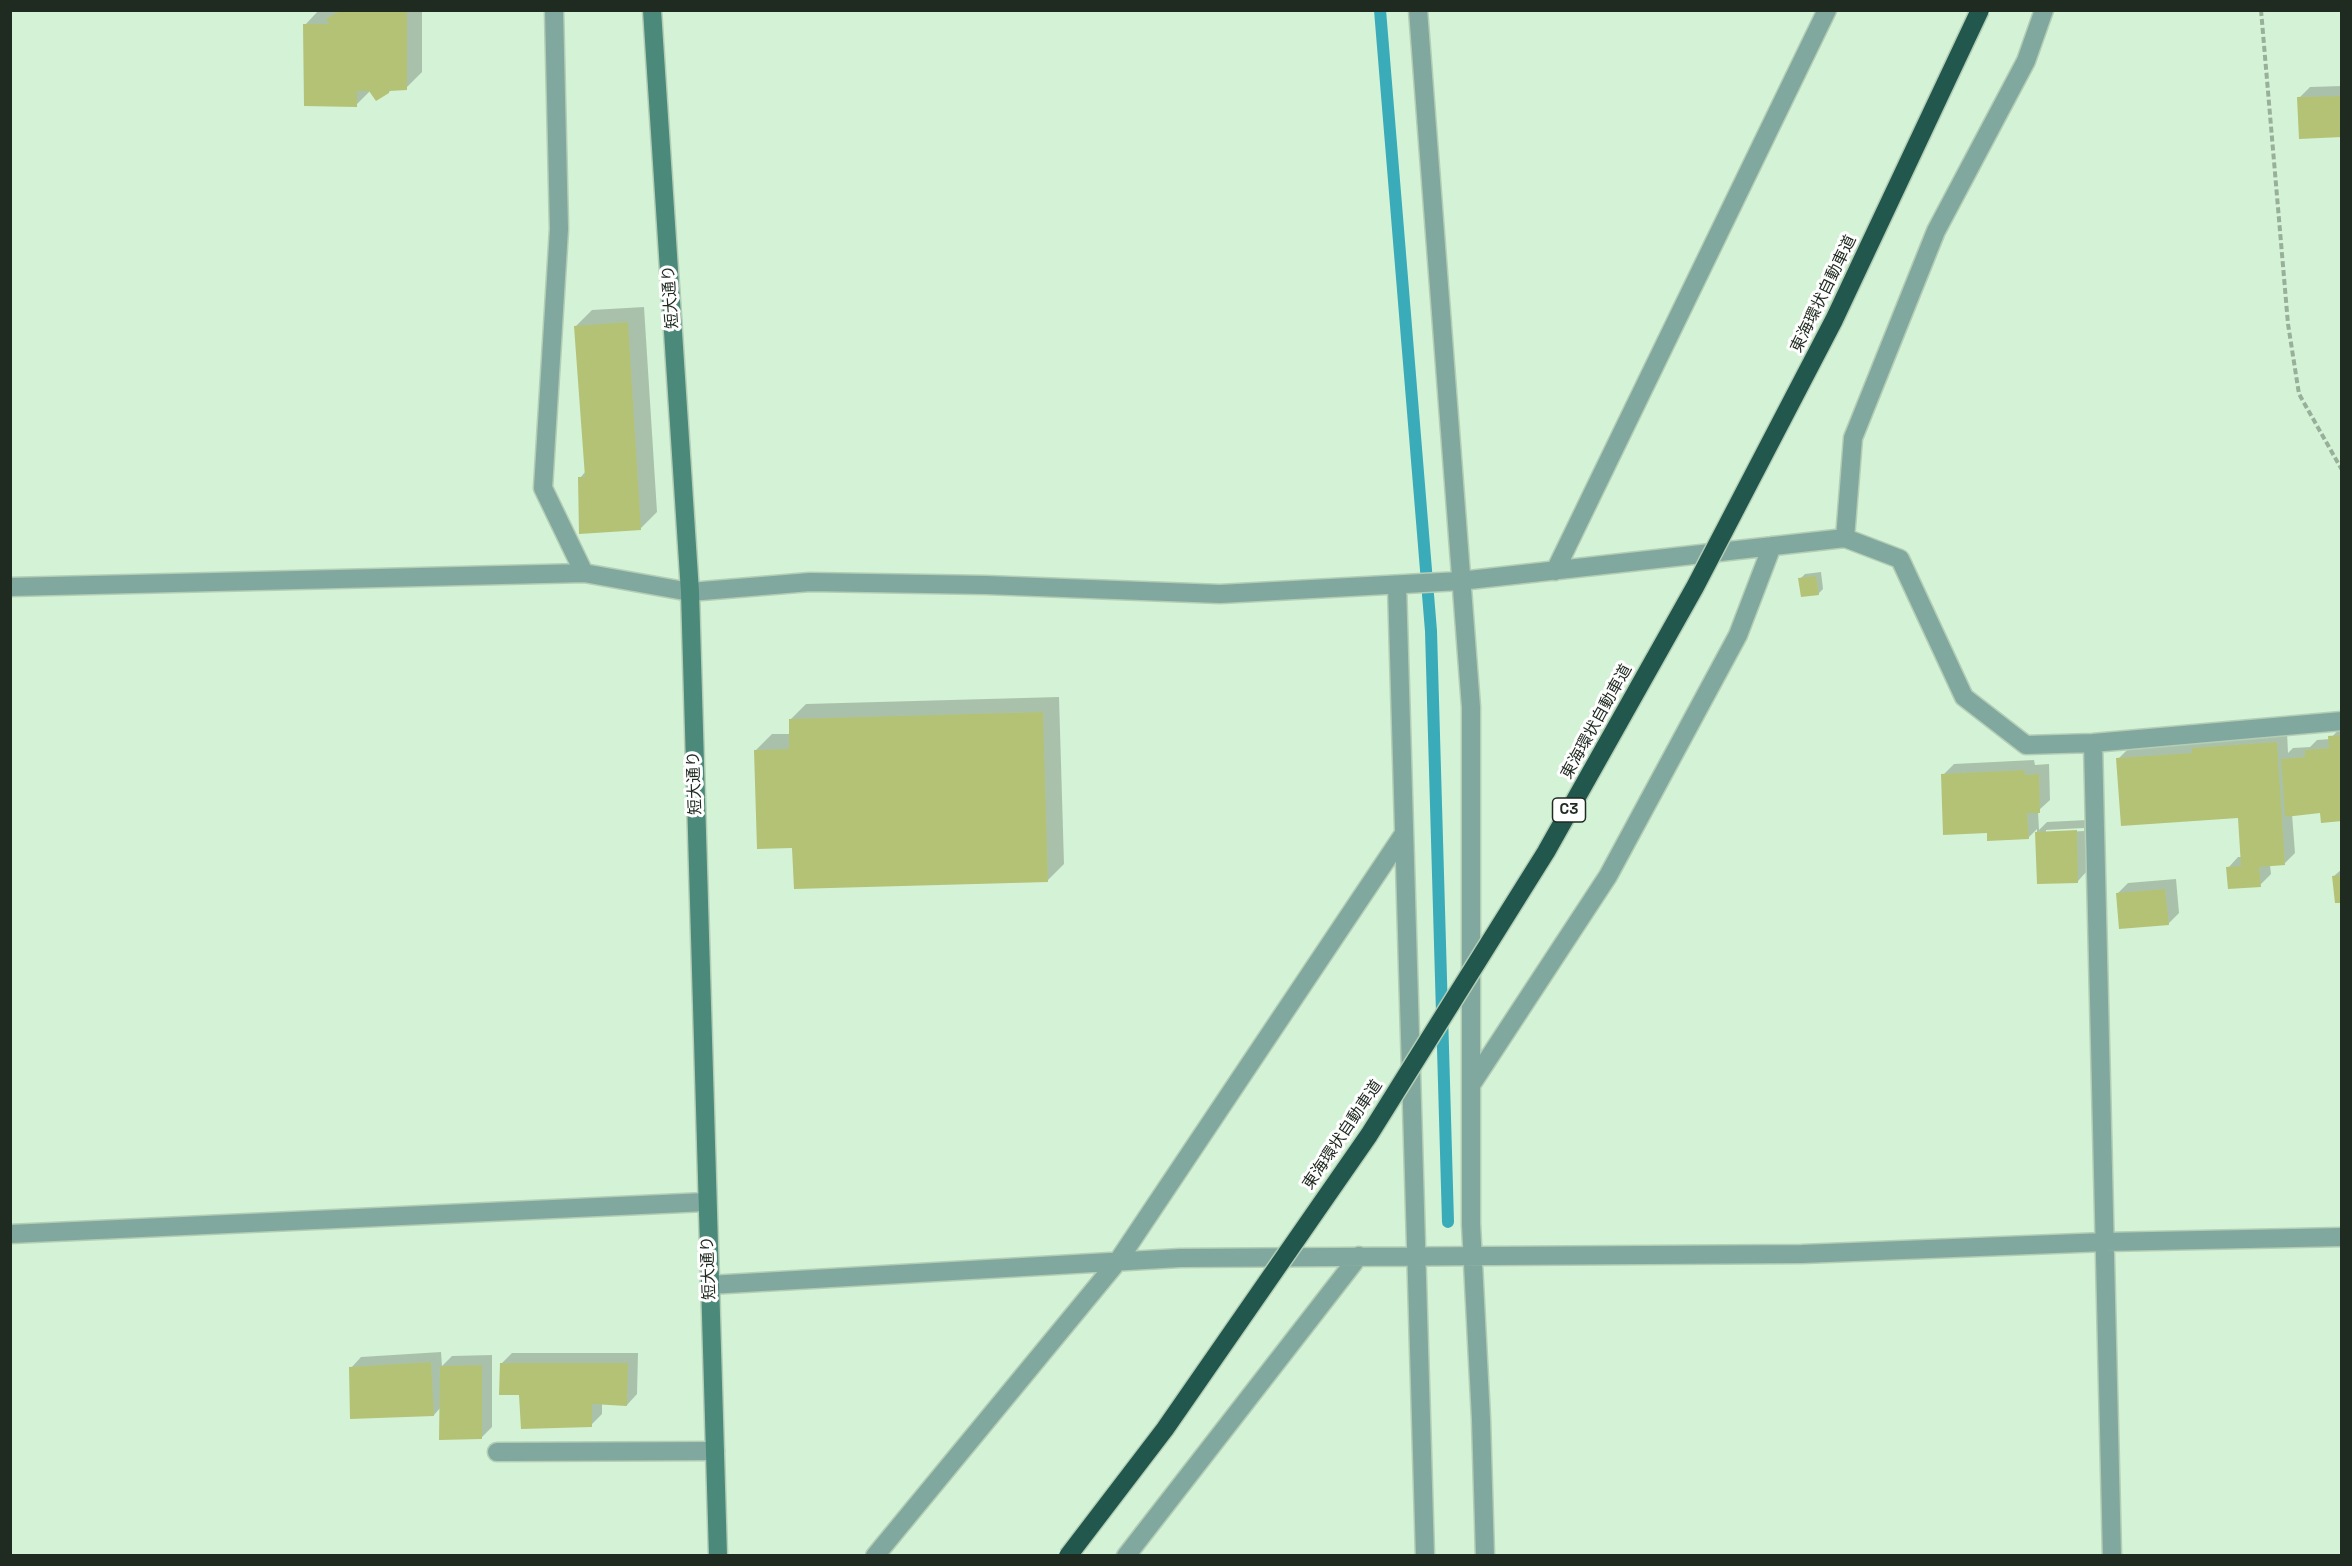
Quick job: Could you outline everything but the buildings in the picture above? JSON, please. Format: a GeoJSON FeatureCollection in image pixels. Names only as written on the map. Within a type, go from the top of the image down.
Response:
{"type":"FeatureCollection","features":[{"type":"Feature","properties":{"kind":"highway","name":"東海環状自動車道"},"geometry":{"type":"LineString","coordinates":[[1068,1556],[1165,1429],[1369,1135],[1546,852],[1695,587],[1828,331],[1980,10]]}},
{"type":"Feature","properties":{"kind":"street"},"geometry":{"type":"LineString","coordinates":[[555,10],[559,229],[543,488],[584,573]]}},
{"type":"Feature","properties":{"kind":"street","name":"短大通り"},"geometry":{"type":"LineString","coordinates":[[652,10],[690,592],[718,1556]]}},
{"type":"Feature","properties":{"kind":"street"},"geometry":{"type":"LineString","coordinates":[[1418,10],[1452,582],[1471,707],[1472,1255],[1481,1419],[1485,1556]]}},
{"type":"Feature","properties":{"kind":"street"},"geometry":{"type":"LineString","coordinates":[[1555,571],[1827,10]]}},
{"type":"Feature","properties":{"kind":"street"},"geometry":{"type":"LineString","coordinates":[[1845,538],[1853,438],[1936,231],[2026,61],[2044,10]]}},
{"type":"Feature","properties":{"kind":"street"},"geometry":{"type":"LineString","coordinates":[[10,587],[584,573],[690,592],[810,582],[986,585],[1220,594],[1452,582],[1845,538],[1900,559],[1964,697],[2026,745],[2093,743],[2342,721]]}},
{"type":"Feature","properties":{"kind":"street"},"geometry":{"type":"LineString","coordinates":[[1471,1085],[1608,876],[1738,635],[1772,546]]}},
{"type":"Feature","properties":{"kind":"street"},"geometry":{"type":"LineString","coordinates":[[1403,584],[1403,835],[1418,1256],[1425,1556]]}},
{"type":"Feature","properties":{"kind":"street"},"geometry":{"type":"LineString","coordinates":[[2093,743],[2112,1556]]}},
{"type":"Feature","properties":{"kind":"street"},"geometry":{"type":"LineString","coordinates":[[875,1556],[1118,1261],[1403,835]]}},
{"type":"Feature","properties":{"kind":"street"},"geometry":{"type":"LineString","coordinates":[[10,1234],[706,1202]]}},
{"type":"Feature","properties":{"kind":"street"},"geometry":{"type":"LineString","coordinates":[[709,1285],[1180,1258],[1802,1254],[2105,1242],[2342,1237]]}},
{"type":"Feature","properties":{"kind":"street"},"geometry":{"type":"LineString","coordinates":[[1126,1556],[1359,1256]]}},
{"type":"Feature","properties":{"kind":"street"},"geometry":{"type":"LineString","coordinates":[[497,1452],[715,1451]]}},
{"type":"Feature","properties":{"kind":"path"},"geometry":{"type":"LineString","coordinates":[[2260,10],[2288,324],[2299,394],[2342,470]]}},
{"type":"Feature","properties":{"kind":"waterway"},"geometry":{"type":"LineString","coordinates":[[1380,10],[1431,631],[1448,1222]]}}]}
